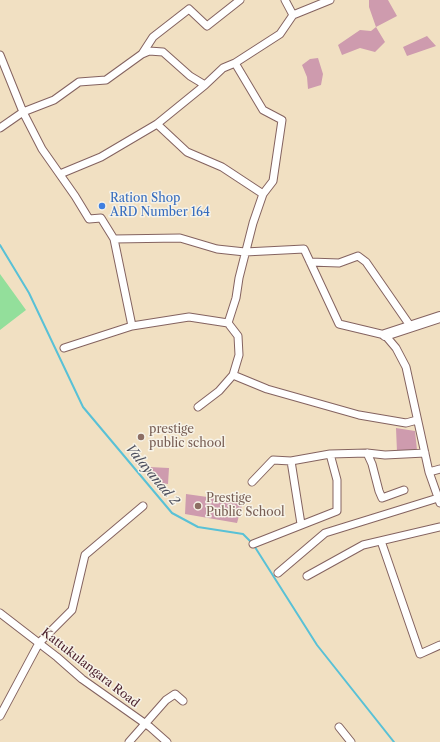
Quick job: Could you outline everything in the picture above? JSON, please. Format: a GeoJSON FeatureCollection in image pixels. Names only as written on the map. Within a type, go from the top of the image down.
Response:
{"type":"FeatureCollection","features":[{"type":"Feature","properties":{"kind":"street"},"geometry":{"type":"LineString","coordinates":[[142,54],[153,37],[189,9],[207,26],[240,0]]}},
{"type":"Feature","properties":{"kind":"street"},"geometry":{"type":"LineString","coordinates":[[285,0],[293,15]]}},
{"type":"Feature","properties":{"kind":"street"},"geometry":{"type":"LineString","coordinates":[[60,174],[101,157],[157,124],[205,85],[223,68],[235,63],[280,34],[293,15],[330,0]]}},
{"type":"Feature","properties":{"kind":"street"},"geometry":{"type":"LineString","coordinates":[[0,128],[23,112],[54,100],[79,82],[106,80],[142,54],[149,51],[163,52],[190,76],[205,85]]}},
{"type":"Feature","properties":{"kind":"street"},"geometry":{"type":"LineString","coordinates":[[0,55],[23,112],[42,149],[89,219],[101,218],[114,239],[132,326]]}},
{"type":"Feature","properties":{"kind":"street"},"geometry":{"type":"LineString","coordinates":[[228,323],[236,298],[245,252],[263,194],[273,181],[282,120],[263,110],[235,63]]}},
{"type":"Feature","properties":{"kind":"street"},"geometry":{"type":"LineString","coordinates":[[157,124],[187,152],[222,167],[263,194]]}},
{"type":"Feature","properties":{"kind":"street"},"geometry":{"type":"LineString","coordinates":[[114,239],[180,238],[217,249],[245,252],[304,249],[339,324],[385,336],[396,348],[406,367],[424,453],[439,501],[325,532],[278,573]]}},
{"type":"Feature","properties":{"kind":"street"},"geometry":{"type":"LineString","coordinates":[[310,262],[339,263],[358,256],[366,262],[411,327]]}},
{"type":"Feature","properties":{"kind":"street"},"geometry":{"type":"LineString","coordinates":[[64,348],[132,326],[189,316],[228,323],[238,336],[239,355],[233,375],[218,391],[198,407]]}},
{"type":"Feature","properties":{"kind":"street"},"geometry":{"type":"LineString","coordinates":[[385,336],[440,317]]}},
{"type":"Feature","properties":{"kind":"street"},"geometry":{"type":"LineString","coordinates":[[233,375],[267,389],[359,415],[406,423],[417,420]]}},
{"type":"Feature","properties":{"kind":"street"},"geometry":{"type":"LineString","coordinates":[[252,482],[273,460],[291,461],[330,454],[367,453],[386,455],[424,453]]}},
{"type":"Feature","properties":{"kind":"street"},"geometry":{"type":"LineString","coordinates":[[367,453],[372,464],[378,491],[382,498],[404,490]]}},
{"type":"Feature","properties":{"kind":"street"},"geometry":{"type":"LineString","coordinates":[[253,544],[337,511],[337,480],[330,454]]}},
{"type":"Feature","properties":{"kind":"street"},"geometry":{"type":"LineString","coordinates":[[291,461],[301,524]]}},
{"type":"Feature","properties":{"kind":"street"},"geometry":{"type":"LineString","coordinates":[[429,472],[440,469]]}},
{"type":"Feature","properties":{"kind":"street"},"geometry":{"type":"LineString","coordinates":[[0,716],[39,643],[72,610],[85,555],[143,506]]}},
{"type":"Feature","properties":{"kind":"street"},"geometry":{"type":"LineString","coordinates":[[307,576],[364,545],[440,528]]}},
{"type":"Feature","properties":{"kind":"street"},"geometry":{"type":"LineString","coordinates":[[381,541],[420,654],[440,645]]}},
{"type":"Feature","properties":{"kind":"street","name":"Kattukulangara Road"},"geometry":{"type":"LineString","coordinates":[[0,613],[82,679],[145,724],[167,742]]}},
{"type":"Feature","properties":{"kind":"street"},"geometry":{"type":"LineString","coordinates":[[129,742],[166,700],[175,694],[183,701]]}},
{"type":"Feature","properties":{"kind":"street"},"geometry":{"type":"LineString","coordinates":[[338,727],[351,742]]}},
{"type":"Feature","properties":{"kind":"green space"},"geometry":{"type":"Polygon","coordinates":[[[0,274],[26,310],[0,330],[0,274]]]}},
{"type":"Feature","properties":{"kind":"building"},"geometry":{"type":"Polygon","coordinates":[[[369,0],[388,0],[397,16],[376,27],[369,7],[369,0]]]}},
{"type":"Feature","properties":{"kind":"building"},"geometry":{"type":"Polygon","coordinates":[[[376,27],[385,42],[375,52],[360,48],[342,55],[338,45],[360,30],[371,31],[376,27]]]}},
{"type":"Feature","properties":{"kind":"building"},"geometry":{"type":"Polygon","coordinates":[[[427,36],[436,46],[407,56],[403,47],[427,36]]]}},
{"type":"Feature","properties":{"kind":"building"},"geometry":{"type":"Polygon","coordinates":[[[318,58],[323,74],[321,85],[308,89],[307,77],[302,65],[310,59],[318,58]]]}},
{"type":"Feature","properties":{"kind":"building"},"geometry":{"type":"Polygon","coordinates":[[[396,428],[415,431],[417,450],[397,452],[396,428]]]}},
{"type":"Feature","properties":{"kind":"building"},"geometry":{"type":"Polygon","coordinates":[[[149,467],[169,468],[168,484],[151,482],[149,467]]]}},
{"type":"Feature","properties":{"kind":"building","name":"Prestige Public School"},"geometry":{"type":"Polygon","coordinates":[[[186,494],[243,502],[237,523],[185,514],[186,494]]]}},
{"type":"Feature","properties":{"kind":"waterway","name":"Valayanad 2"},"geometry":{"type":"LineString","coordinates":[[0,245],[29,293],[83,407],[172,513],[198,527],[243,534],[253,544],[317,645],[394,742]]}},
{"type":"Feature","properties":{"kind":"place","name":"Ration Shop ARD Number 164"},"geometry":{"type":"Point","coordinates":[102,206]}},
{"type":"Feature","properties":{"kind":"place","name":"prestige public school"},"geometry":{"type":"Point","coordinates":[141,437]}},
{"type":"Feature","properties":{"kind":"place","name":"Prestige Public School"},"geometry":{"type":"Point","coordinates":[198,506]}}]}
